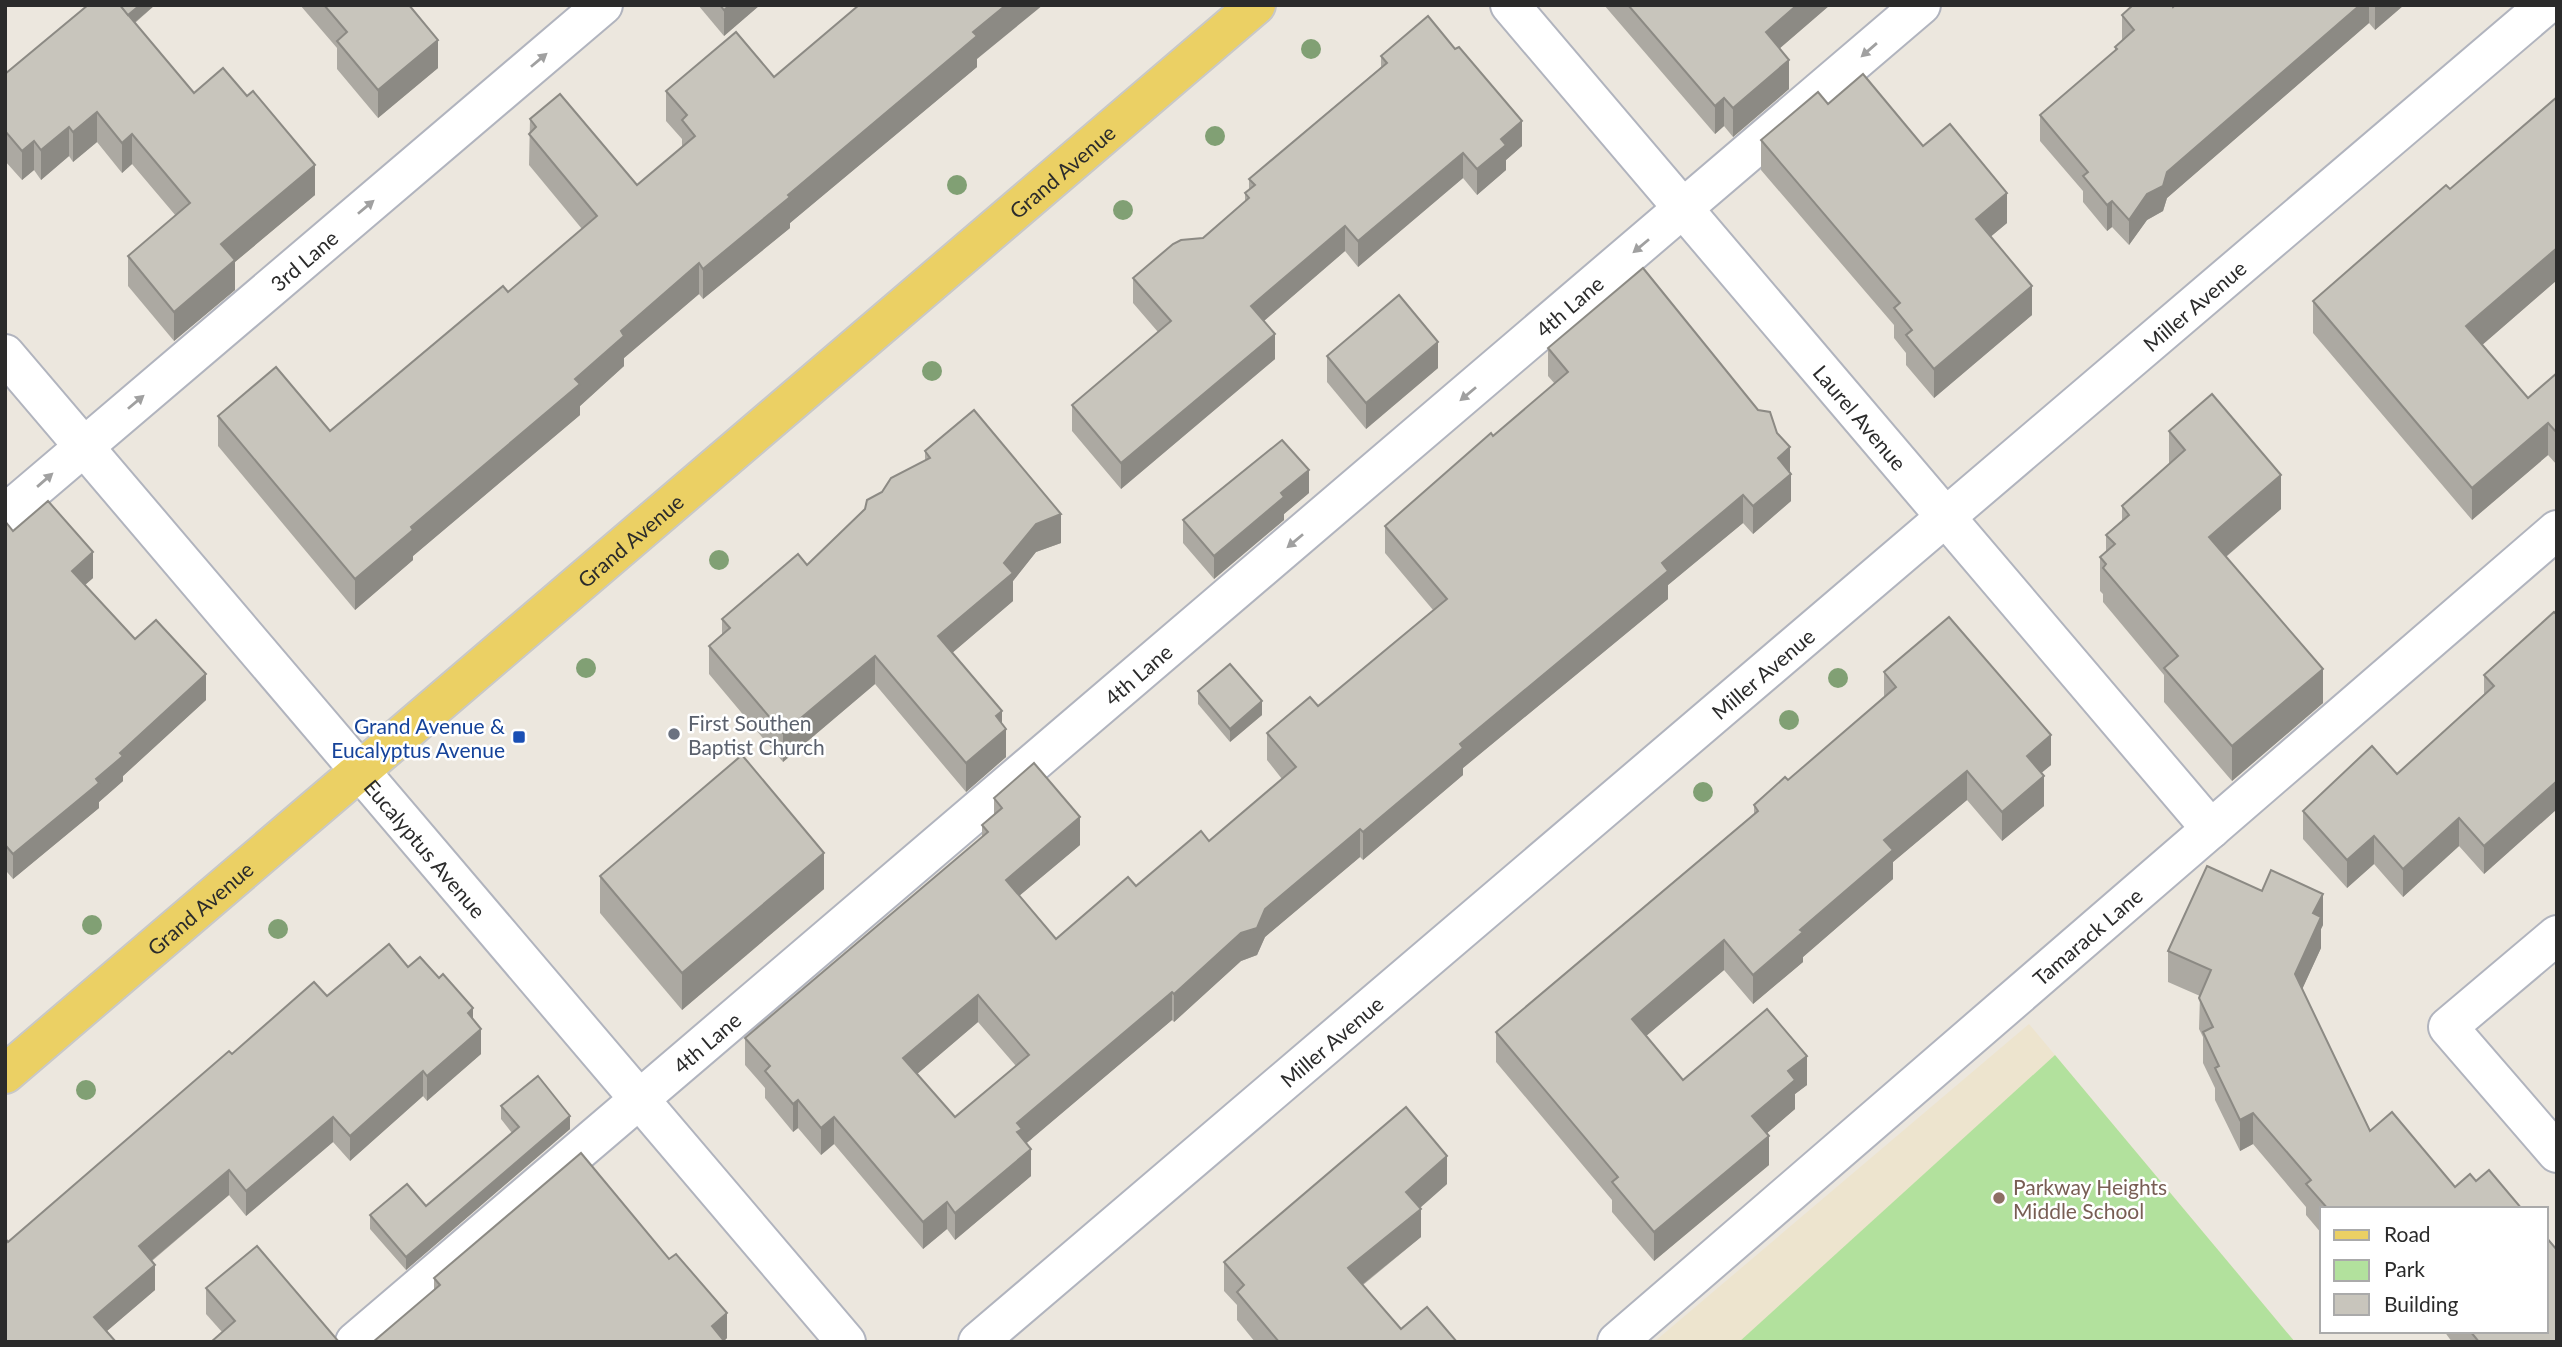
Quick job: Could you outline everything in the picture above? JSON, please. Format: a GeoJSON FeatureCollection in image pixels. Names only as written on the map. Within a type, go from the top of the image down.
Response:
{"type":"FeatureCollection","features":[{"type":"Feature","properties":{"kind":"main road","name":"Grand Avenue"},"geometry":{"type":"LineString","coordinates":[[5,1074],[1256,5]]}},
{"type":"Feature","properties":{"kind":"street","name":"3rd Lane"},"geometry":{"type":"LineString","coordinates":[[5,514],[603,5]]}},
{"type":"Feature","properties":{"kind":"street","name":"Laurel Avenue"},"geometry":{"type":"LineString","coordinates":[[1510,5],[1944,520],[2211,829]]}},
{"type":"Feature","properties":{"kind":"street","name":"4th Lane"},"geometry":{"type":"LineString","coordinates":[[355,1342],[1921,5]]}},
{"type":"Feature","properties":{"kind":"street","name":"Miller Avenue"},"geometry":{"type":"LineString","coordinates":[[978,1342],[2546,5]]}},
{"type":"Feature","properties":{"kind":"street","name":"Eucalyptus Avenue"},"geometry":{"type":"LineString","coordinates":[[5,354],[846,1342]]}},
{"type":"Feature","properties":{"kind":"street","name":"Tamarack Lane"},"geometry":{"type":"LineString","coordinates":[[1617,1342],[2557,530]]}},
{"type":"Feature","properties":{"kind":"street"},"geometry":{"type":"LineString","coordinates":[[2557,935],[2448,1027],[2557,1153]]}},
{"type":"Feature","properties":{"kind":"shaded area","name":"Parkway Heights Middle School"},"geometry":{"type":"Polygon","coordinates":[[[2029,1024],[2295,1342],[1654,1342],[2029,1024]]]}},
{"type":"Feature","properties":{"kind":"green space","name":"Parkway Heights Middle School"},"geometry":{"type":"Polygon","coordinates":[[[2055,1055],[2295,1342],[1739,1342],[2055,1055]]]}},
{"type":"Feature","properties":{"kind":"building"},"geometry":{"type":"Polygon","coordinates":[[[88,5],[120,5],[194,93],[223,68],[247,96],[253,91],[315,165],[221,244],[235,260],[174,312],[128,256],[190,203],[132,134],[122,143],[97,112],[73,132],[69,127],[41,150],[34,141],[22,151],[5,131],[5,74],[88,5]]]}},
{"type":"Feature","properties":{"kind":"building"},"geometry":{"type":"Polygon","coordinates":[[[120,5],[140,5],[128,15],[120,5]]]}},
{"type":"Feature","properties":{"kind":"building"},"geometry":{"type":"Polygon","coordinates":[[[324,5],[409,5],[438,40],[378,90],[337,41],[347,32],[324,5]]]}},
{"type":"Feature","properties":{"kind":"building"},"geometry":{"type":"Polygon","coordinates":[[[859,5],[1006,5],[973,32],[977,36],[788,195],[790,197],[703,269],[699,263],[621,331],[624,336],[575,379],[580,384],[411,527],[413,530],[355,579],[218,416],[276,367],[330,431],[503,286],[508,292],[597,216],[529,134],[536,127],[530,119],[560,94],[637,185],[695,136],[682,120],[687,115],[666,91],[736,32],[774,77],[859,5]]]}},
{"type":"Feature","properties":{"kind":"building"},"geometry":{"type":"Polygon","coordinates":[[[1628,5],[1797,5],[1766,32],[1789,60],[1733,108],[1724,98],[1715,106],[1628,5]]]}},
{"type":"Feature","properties":{"kind":"building"},"geometry":{"type":"Polygon","coordinates":[[[2133,5],[2360,5],[2167,172],[2163,186],[2147,194],[2129,220],[2112,201],[2107,205],[2083,176],[2088,172],[2040,115],[2117,49],[2115,47],[2134,30],[2122,15],[2133,5]]]}},
{"type":"Feature","properties":{"kind":"building"},"geometry":{"type":"Polygon","coordinates":[[[1428,16],[1455,49],[1459,47],[1522,121],[1501,139],[1506,145],[1477,169],[1463,153],[1358,241],[1345,226],[1251,306],[1275,334],[1121,463],[1072,405],[1171,321],[1133,278],[1173,244],[1181,240],[1203,238],[1249,198],[1245,193],[1255,185],[1249,179],[1387,63],[1381,56],[1428,16]]]}},
{"type":"Feature","properties":{"kind":"building"},"geometry":{"type":"Polygon","coordinates":[[[1863,74],[1923,146],[1950,124],[2007,193],[1976,219],[2032,286],[1934,369],[1906,335],[1912,330],[1894,308],[1900,303],[1761,140],[1818,92],[1828,104],[1863,74]]]}},
{"type":"Feature","properties":{"kind":"building"},"geometry":{"type":"Polygon","coordinates":[[[2557,97],[2557,248],[2466,326],[2528,398],[2557,373],[2557,433],[2548,423],[2472,488],[2313,301],[2446,185],[2450,189],[2557,97]]]}},
{"type":"Feature","properties":{"kind":"building"},"geometry":{"type":"Polygon","coordinates":[[[1643,268],[1758,410],[1770,412],[1777,433],[1790,447],[1778,458],[1791,474],[1753,506],[1743,495],[1662,563],[1668,571],[1460,744],[1463,748],[1363,832],[1360,829],[1265,909],[1257,928],[1241,933],[1174,994],[1172,992],[1017,1123],[1022,1129],[1017,1132],[1031,1149],[955,1213],[947,1202],[923,1222],[834,1117],[821,1128],[798,1100],[793,1104],[765,1071],[770,1066],[745,1038],[988,832],[982,825],[1002,808],[994,798],[1034,763],[1080,817],[1006,880],[1056,939],[1128,877],[1136,886],[1201,831],[1209,841],[1296,767],[1267,733],[1310,697],[1318,706],[1447,599],[1385,526],[1491,433],[1493,436],[1568,372],[1548,348],[1643,268]],[[978,995],[903,1058],[955,1117],[1029,1055],[978,995]]]}},
{"type":"Feature","properties":{"kind":"building"},"geometry":{"type":"Polygon","coordinates":[[[1399,295],[1438,342],[1366,403],[1327,356],[1399,295]]]}},
{"type":"Feature","properties":{"kind":"building"},"geometry":{"type":"Polygon","coordinates":[[[2212,394],[2281,475],[2209,537],[2323,669],[2232,746],[2164,668],[2178,656],[2103,568],[2106,564],[2100,557],[2115,544],[2106,535],[2129,515],[2122,506],[2185,450],[2169,431],[2212,394]]]}},
{"type":"Feature","properties":{"kind":"building"},"geometry":{"type":"Polygon","coordinates":[[[974,410],[1061,514],[1036,524],[1004,563],[1013,573],[938,636],[1002,711],[996,716],[1006,729],[966,763],[875,656],[783,733],[709,646],[730,628],[722,619],[798,554],[807,565],[865,509],[867,500],[882,492],[891,478],[930,458],[925,451],[974,410]]]}},
{"type":"Feature","properties":{"kind":"building"},"geometry":{"type":"Polygon","coordinates":[[[1282,440],[1309,470],[1281,493],[1284,497],[1214,556],[1183,520],[1282,440]]]}},
{"type":"Feature","properties":{"kind":"building"},"geometry":{"type":"Polygon","coordinates":[[[48,501],[93,552],[72,571],[135,639],[156,620],[206,674],[120,753],[123,756],[96,779],[99,783],[13,854],[7,847],[5,849],[5,521],[13,531],[48,501]]]}},
{"type":"Feature","properties":{"kind":"building"},"geometry":{"type":"Polygon","coordinates":[[[2554,612],[2557,615],[2557,781],[2484,846],[2459,818],[2403,869],[2374,836],[2347,860],[2303,811],[2372,746],[2397,774],[2494,686],[2484,675],[2554,612]]]}},
{"type":"Feature","properties":{"kind":"building"},"geometry":{"type":"Polygon","coordinates":[[[1949,617],[2051,735],[2027,756],[2044,776],[2002,812],[1967,771],[1884,840],[1893,850],[1800,930],[1803,932],[1753,975],[1724,940],[1632,1019],[1683,1080],[1767,1009],[1807,1056],[1788,1071],[1795,1080],[1752,1116],[1769,1136],[1654,1232],[1612,1182],[1618,1177],[1496,1032],[1758,811],[1754,805],[1785,777],[1788,780],[1896,687],[1884,672],[1949,617]]]}},
{"type":"Feature","properties":{"kind":"building"},"geometry":{"type":"Polygon","coordinates":[[[1230,664],[1262,701],[1230,729],[1198,691],[1230,664]]]}},
{"type":"Feature","properties":{"kind":"building"},"geometry":{"type":"Polygon","coordinates":[[[742,755],[824,853],[682,973],[600,876],[742,755]]]}},
{"type":"Feature","properties":{"kind":"building"},"geometry":{"type":"Polygon","coordinates":[[[2207,866],[2262,891],[2271,870],[2323,894],[2313,913],[2321,917],[2295,974],[2370,1131],[2392,1112],[2455,1187],[2470,1174],[2476,1181],[2489,1170],[2520,1207],[2326,1207],[2306,1184],[2311,1180],[2253,1113],[2240,1120],[2215,1068],[2219,1066],[2203,1032],[2213,1027],[2199,998],[2211,970],[2168,951],[2207,866]]]}},
{"type":"Feature","properties":{"kind":"building"},"geometry":{"type":"Polygon","coordinates":[[[389,944],[408,967],[420,957],[439,978],[443,974],[473,1008],[468,1013],[481,1029],[427,1076],[423,1071],[350,1136],[333,1117],[246,1191],[229,1170],[139,1246],[155,1265],[94,1317],[116,1342],[5,1342],[5,1238],[8,1242],[229,1051],[232,1054],[314,982],[327,996],[389,944]]]}},
{"type":"Feature","properties":{"kind":"building"},"geometry":{"type":"Polygon","coordinates":[[[538,1076],[570,1116],[406,1257],[370,1215],[407,1184],[426,1206],[519,1127],[501,1106],[538,1076]]]}},
{"type":"Feature","properties":{"kind":"building"},"geometry":{"type":"Polygon","coordinates":[[[1406,1107],[1447,1156],[1406,1192],[1421,1209],[1348,1268],[1401,1329],[1427,1307],[1457,1342],[1279,1342],[1237,1292],[1244,1285],[1224,1262],[1406,1107]]]}},
{"type":"Feature","properties":{"kind":"building"},"geometry":{"type":"Polygon","coordinates":[[[581,1153],[669,1259],[676,1254],[727,1313],[712,1326],[725,1342],[373,1342],[440,1285],[434,1278],[581,1153]]]}},
{"type":"Feature","properties":{"kind":"building"},"geometry":{"type":"Polygon","coordinates":[[[2548,1239],[2557,1250],[2557,1342],[2479,1342],[2472,1333],[2548,1333],[2548,1239]]]}},
{"type":"Feature","properties":{"kind":"building"},"geometry":{"type":"Polygon","coordinates":[[[257,1246],[339,1342],[211,1342],[235,1321],[206,1288],[257,1246]]]}},
{"type":"Feature","properties":{"kind":"place","name":"First Southen Baptist Church"},"geometry":{"type":"Point","coordinates":[674,734]}},
{"type":"Feature","properties":{"kind":"place","name":"Grand Avenue & Eucalyptus Avenue"},"geometry":{"type":"Point","coordinates":[519,737]}},
{"type":"Feature","properties":{"kind":"place","name":"Parkway Heights Middle School"},"geometry":{"type":"Point","coordinates":[1999,1198]}}]}
